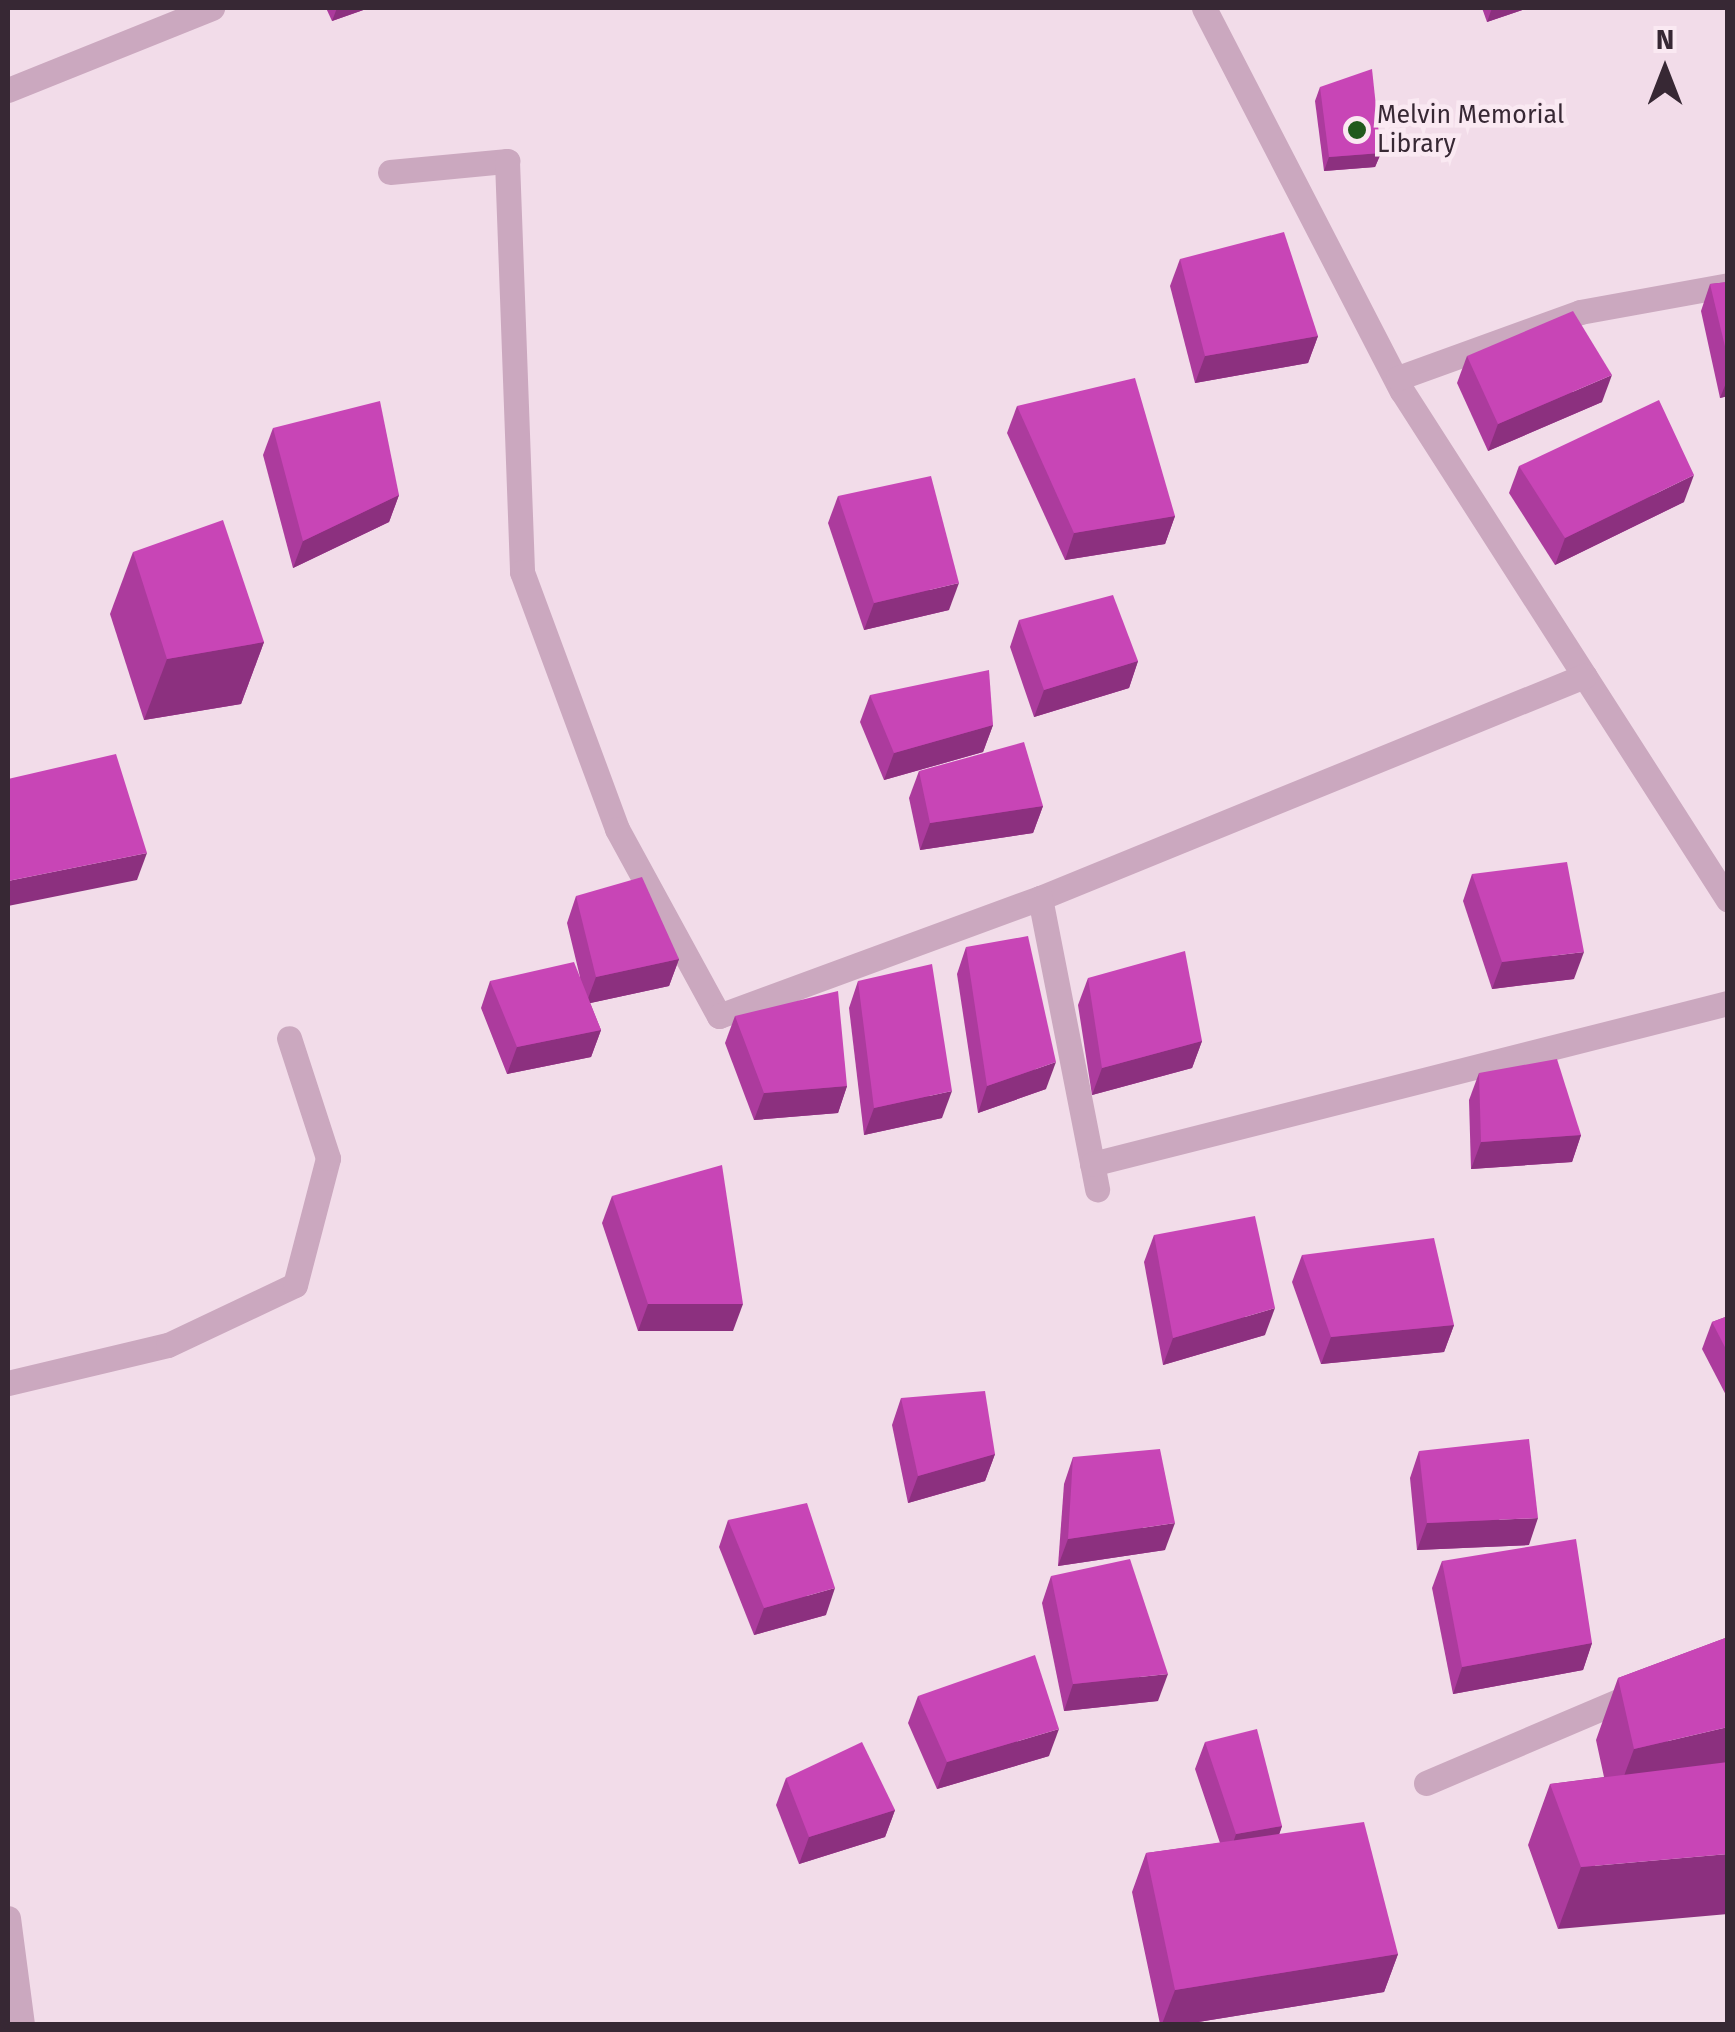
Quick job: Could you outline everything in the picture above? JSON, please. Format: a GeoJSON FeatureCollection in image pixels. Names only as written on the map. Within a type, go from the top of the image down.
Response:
{"type":"FeatureCollection","features":[{"type":"Feature","properties":{"kind":"street"},"geometry":{"type":"LineString","coordinates":[[8,90],[212,8]]}},
{"type":"Feature","properties":{"kind":"street"},"geometry":{"type":"LineString","coordinates":[[1204,8],[1398,378],[1728,900]]}},
{"type":"Feature","properties":{"kind":"street"},"geometry":{"type":"LineString","coordinates":[[390,172],[507,161],[522,572],[617,829],[718,1016],[1040,898],[1584,676]]}},
{"type":"Feature","properties":{"kind":"street"},"geometry":{"type":"LineString","coordinates":[[1398,378],[1580,312],[1728,285]]}},
{"type":"Feature","properties":{"kind":"street"},"geometry":{"type":"LineString","coordinates":[[1040,898],[1094,1176],[1728,1003]]}},
{"type":"Feature","properties":{"kind":"street"},"geometry":{"type":"LineString","coordinates":[[8,1383],[168,1345],[296,1285],[328,1158],[289,1038]]}},
{"type":"Feature","properties":{"kind":"street"},"geometry":{"type":"LineString","coordinates":[[1426,1783],[1669,1679]]}},
{"type":"Feature","properties":{"kind":"street"},"geometry":{"type":"LineString","coordinates":[[8,1918],[22,2024]]}},
{"type":"Feature","properties":{"kind":"building"},"geometry":{"type":"Polygon","coordinates":[[[1372,69],[1381,153],[1329,157],[1320,87],[1372,69]]]}},
{"type":"Feature","properties":{"kind":"building"},"geometry":{"type":"Polygon","coordinates":[[[1284,232],[1318,336],[1205,356],[1180,259],[1284,232]]]}},
{"type":"Feature","properties":{"kind":"building"},"geometry":{"type":"Polygon","coordinates":[[[1728,282],[1728,359],[1710,284],[1728,282]]]}},
{"type":"Feature","properties":{"kind":"building"},"geometry":{"type":"Polygon","coordinates":[[[1573,311],[1612,375],[1498,424],[1467,356],[1573,311]]]}},
{"type":"Feature","properties":{"kind":"building"},"geometry":{"type":"Polygon","coordinates":[[[1135,378],[1175,516],[1074,533],[1017,406],[1135,378]]]}},
{"type":"Feature","properties":{"kind":"building"},"geometry":{"type":"Polygon","coordinates":[[[1659,400],[1694,475],[1565,538],[1519,466],[1659,400]]]}},
{"type":"Feature","properties":{"kind":"building"},"geometry":{"type":"Polygon","coordinates":[[[380,401],[399,495],[303,541],[273,428],[380,401]]]}},
{"type":"Feature","properties":{"kind":"building"},"geometry":{"type":"Polygon","coordinates":[[[931,476],[959,583],[874,603],[838,496],[931,476]]]}},
{"type":"Feature","properties":{"kind":"building"},"geometry":{"type":"Polygon","coordinates":[[[223,520],[264,642],[167,659],[133,552],[223,520]]]}},
{"type":"Feature","properties":{"kind":"building"},"geometry":{"type":"Polygon","coordinates":[[[1113,595],[1138,661],[1044,690],[1019,620],[1113,595]]]}},
{"type":"Feature","properties":{"kind":"building"},"geometry":{"type":"Polygon","coordinates":[[[989,670],[993,725],[894,753],[870,695],[989,670]]]}},
{"type":"Feature","properties":{"kind":"building"},"geometry":{"type":"Polygon","coordinates":[[[1024,742],[1043,806],[930,823],[919,771],[1024,742]]]}},
{"type":"Feature","properties":{"kind":"building"},"geometry":{"type":"Polygon","coordinates":[[[116,754],[147,853],[8,881],[8,779],[116,754]]]}},
{"type":"Feature","properties":{"kind":"building"},"geometry":{"type":"Polygon","coordinates":[[[1567,862],[1584,952],[1502,962],[1472,874],[1567,862]]]}},
{"type":"Feature","properties":{"kind":"building"},"geometry":{"type":"Polygon","coordinates":[[[642,877],[679,959],[596,977],[576,896],[642,877]]]}},
{"type":"Feature","properties":{"kind":"building"},"geometry":{"type":"Polygon","coordinates":[[[1028,936],[1056,1062],[987,1086],[966,947],[1028,936]]]}},
{"type":"Feature","properties":{"kind":"building"},"geometry":{"type":"Polygon","coordinates":[[[1185,951],[1202,1041],[1102,1068],[1088,978],[1185,951]]]}},
{"type":"Feature","properties":{"kind":"building"},"geometry":{"type":"Polygon","coordinates":[[[574,962],[601,1030],[517,1047],[490,981],[574,962]]]}},
{"type":"Feature","properties":{"kind":"building"},"geometry":{"type":"Polygon","coordinates":[[[932,964],[952,1091],[874,1108],[858,981],[932,964]]]}},
{"type":"Feature","properties":{"kind":"building"},"geometry":{"type":"Polygon","coordinates":[[[838,991],[847,1086],[764,1093],[735,1016],[838,991]]]}},
{"type":"Feature","properties":{"kind":"building"},"geometry":{"type":"Polygon","coordinates":[[[1557,1059],[1581,1135],[1481,1142],[1479,1073],[1557,1059]]]}},
{"type":"Feature","properties":{"kind":"building"},"geometry":{"type":"Polygon","coordinates":[[[722,1165],[743,1304],[648,1304],[612,1196],[722,1165]]]}},
{"type":"Feature","properties":{"kind":"building"},"geometry":{"type":"Polygon","coordinates":[[[1255,1216],[1275,1308],[1173,1338],[1154,1235],[1255,1216]]]}},
{"type":"Feature","properties":{"kind":"building"},"geometry":{"type":"Polygon","coordinates":[[[1434,1238],[1454,1325],[1331,1337],[1302,1255],[1434,1238]]]}},
{"type":"Feature","properties":{"kind":"building"},"geometry":{"type":"Polygon","coordinates":[[[1728,1316],[1728,1353],[1712,1322],[1728,1316]]]}},
{"type":"Feature","properties":{"kind":"building"},"geometry":{"type":"Polygon","coordinates":[[[985,1391],[995,1454],[918,1476],[901,1398],[985,1391]]]}},
{"type":"Feature","properties":{"kind":"building"},"geometry":{"type":"Polygon","coordinates":[[[1529,1439],[1538,1518],[1427,1523],[1419,1451],[1529,1439]]]}},
{"type":"Feature","properties":{"kind":"building"},"geometry":{"type":"Polygon","coordinates":[[[1160,1449],[1175,1523],[1068,1539],[1073,1457],[1160,1449]]]}},
{"type":"Feature","properties":{"kind":"building"},"geometry":{"type":"Polygon","coordinates":[[[807,1503],[835,1588],[764,1608],[728,1520],[807,1503]]]}},
{"type":"Feature","properties":{"kind":"building"},"geometry":{"type":"Polygon","coordinates":[[[1576,1539],[1592,1643],[1462,1667],[1442,1561],[1576,1539]]]}},
{"type":"Feature","properties":{"kind":"building"},"geometry":{"type":"Polygon","coordinates":[[[1130,1559],[1168,1674],[1073,1684],[1051,1576],[1130,1559]]]}},
{"type":"Feature","properties":{"kind":"building"},"geometry":{"type":"Polygon","coordinates":[[[1728,1637],[1728,1727],[1634,1749],[1618,1678],[1728,1637]]]}},
{"type":"Feature","properties":{"kind":"building"},"geometry":{"type":"Polygon","coordinates":[[[1035,1655],[1059,1729],[947,1762],[918,1696],[1035,1655]]]}},
{"type":"Feature","properties":{"kind":"building"},"geometry":{"type":"Polygon","coordinates":[[[1257,1729],[1282,1826],[1236,1834],[1205,1742],[1257,1729]]]}},
{"type":"Feature","properties":{"kind":"building"},"geometry":{"type":"Polygon","coordinates":[[[862,1742],[895,1810],[809,1837],[786,1778],[862,1742]]]}},
{"type":"Feature","properties":{"kind":"building"},"geometry":{"type":"Polygon","coordinates":[[[1728,1762],[1728,1854],[1581,1867],[1550,1784],[1728,1762]]]}},
{"type":"Feature","properties":{"kind":"building"},"geometry":{"type":"Polygon","coordinates":[[[1364,1822],[1398,1954],[1175,1990],[1146,1853],[1364,1822]]]}},
{"type":"Feature","properties":{"kind":"place","name":"Melvin Memorial Library"},"geometry":{"type":"Point","coordinates":[1357,130]}}]}
